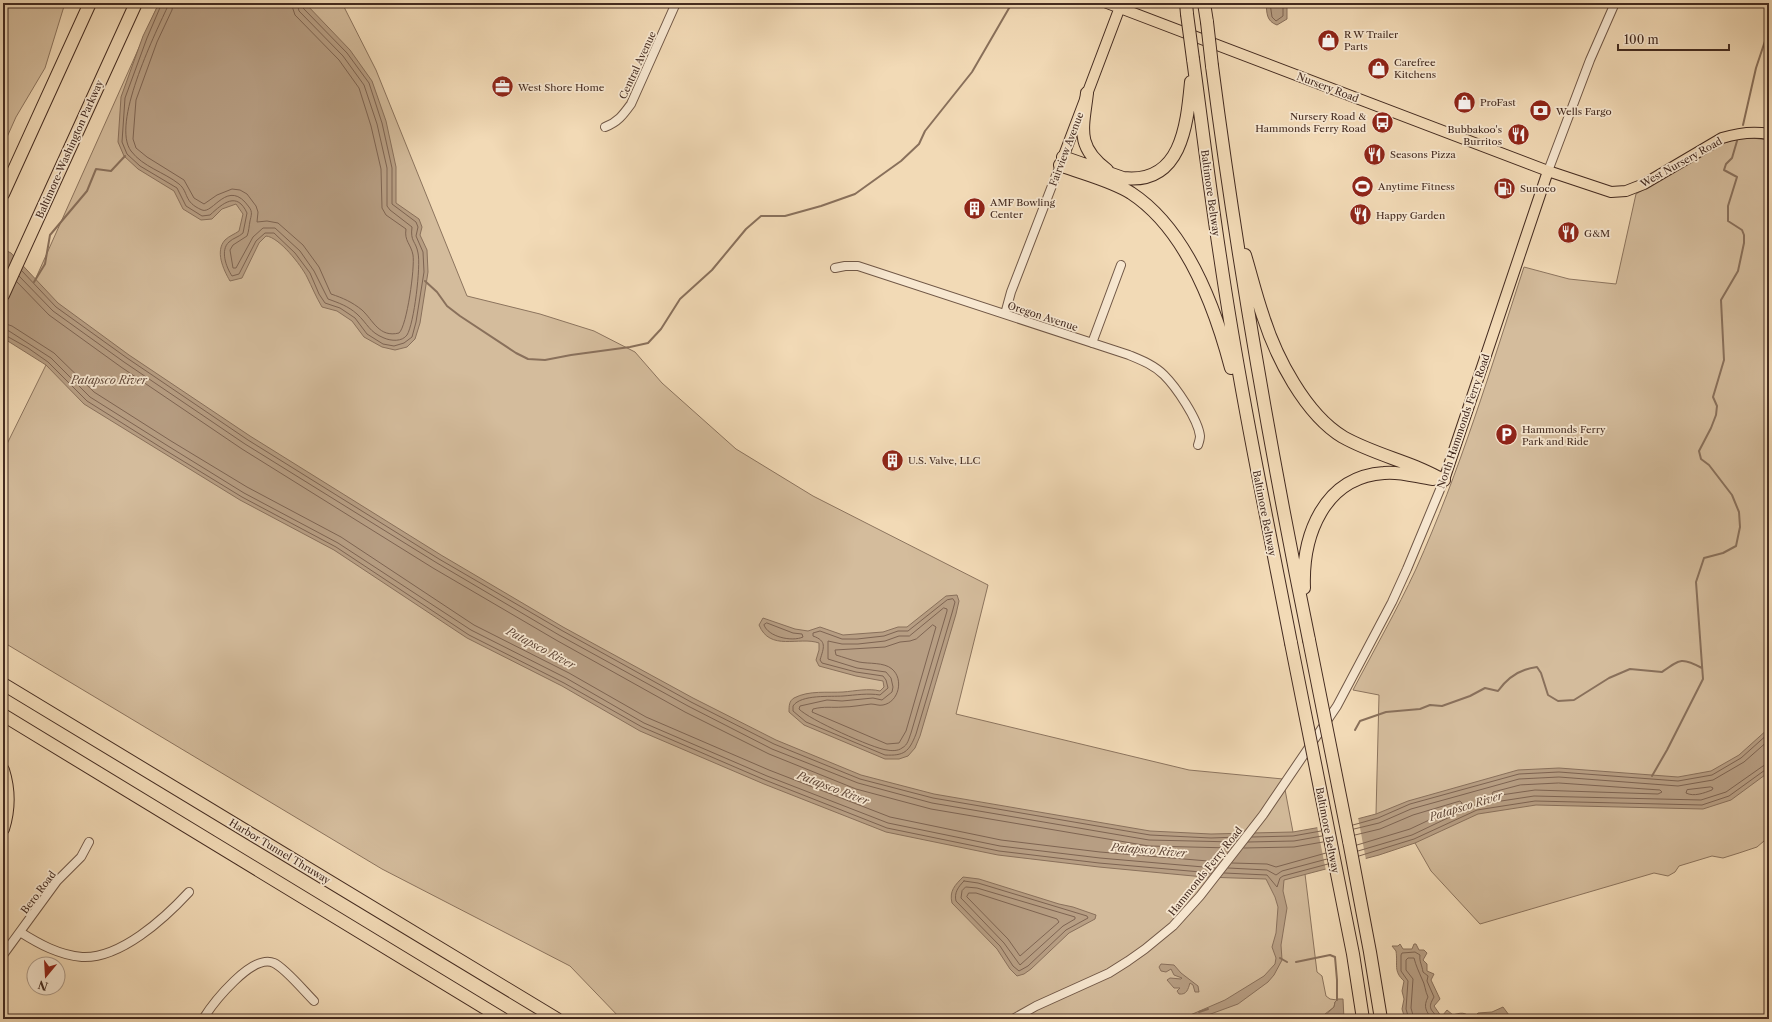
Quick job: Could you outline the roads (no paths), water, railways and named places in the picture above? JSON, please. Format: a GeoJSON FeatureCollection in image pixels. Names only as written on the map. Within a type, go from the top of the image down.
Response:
{"type":"FeatureCollection","features":[{"type":"Feature","properties":{"kind":"highway"},"geometry":{"type":"LineString","coordinates":[[3,194],[90,3]]}},
{"type":"Feature","properties":{"kind":"highway","name":"Baltimore-Washington Parkway"},"geometry":{"type":"LineString","coordinates":[[3,295],[136,3]]}},
{"type":"Feature","properties":{"kind":"highway","name":"Baltimore Beltway"},"geometry":{"type":"LineString","coordinates":[[1204,3],[1230,201],[1253,341],[1305,621],[1370,952],[1381,1019]]}},
{"type":"Feature","properties":{"kind":"highway","name":"Baltimore Beltway"},"geometry":{"type":"LineString","coordinates":[[1187,9],[1220,257],[1254,454],[1353,954],[1363,1019]]}},
{"type":"Feature","properties":{"kind":"highway"},"geometry":{"type":"LineString","coordinates":[[1062,161],[1114,176],[1133,179],[1154,174],[1165,166],[1174,157],[1181,144],[1185,130],[1193,59]]}},
{"type":"Feature","properties":{"kind":"highway"},"geometry":{"type":"LineString","coordinates":[[1087,93],[1083,132],[1086,148],[1098,163],[1114,176]]}},
{"type":"Feature","properties":{"kind":"highway"},"geometry":{"type":"LineString","coordinates":[[1062,161],[1129,192],[1157,214],[1179,242],[1211,304],[1219,325],[1254,454]]}},
{"type":"Feature","properties":{"kind":"highway"},"geometry":{"type":"LineString","coordinates":[[1230,201],[1263,316],[1271,338],[1296,385],[1311,406],[1325,423],[1341,436],[1444,480]]}},
{"type":"Feature","properties":{"kind":"highway"},"geometry":{"type":"LineString","coordinates":[[1305,621],[1304,581],[1307,546],[1314,525],[1328,501],[1341,489],[1356,480],[1384,472],[1401,473],[1444,480]]}},
{"type":"Feature","properties":{"kind":"highway","name":"Harbor Tunnel Thruway"},"geometry":{"type":"LineString","coordinates":[[3,684],[557,1019]]}},
{"type":"Feature","properties":{"kind":"highway"},"geometry":{"type":"LineString","coordinates":[[3,715],[503,1019]]}},
{"type":"Feature","properties":{"kind":"highway"},"geometry":{"type":"LineString","coordinates":[[3,770],[7,786],[6,817],[3,829]]}},
{"type":"Feature","properties":{"kind":"main road","name":"Nursery Road"},"geometry":{"type":"LineString","coordinates":[[1107,3],[1548,171]]}},
{"type":"Feature","properties":{"kind":"main road","name":"Fairview Avenue"},"geometry":{"type":"LineString","coordinates":[[1062,161],[1120,7]]}},
{"type":"Feature","properties":{"kind":"main road","name":"West Nursery Road"},"geometry":{"type":"LineString","coordinates":[[1548,171],[1611,192],[1626,191],[1644,184],[1722,138],[1752,132],[1769,134]]}},
{"type":"Feature","properties":{"kind":"main road","name":"North Hammonds Ferry Road"},"geometry":{"type":"LineString","coordinates":[[1444,480],[1548,171]]}},
{"type":"Feature","properties":{"kind":"street","name":"Central Avenue"},"geometry":{"type":"LineString","coordinates":[[606,127],[615,123],[623,116],[630,104],[676,3]]}},
{"type":"Feature","properties":{"kind":"street","name":"North Hammonds Ferry Road"},"geometry":{"type":"LineString","coordinates":[[1548,171],[1590,60],[1614,3]]}},
{"type":"Feature","properties":{"kind":"street","name":"Fairview Avenue"},"geometry":{"type":"LineString","coordinates":[[1005,314],[1011,292],[1062,161]]}},
{"type":"Feature","properties":{"kind":"street"},"geometry":{"type":"LineString","coordinates":[[1092,343],[1121,265]]}},
{"type":"Feature","properties":{"kind":"street","name":"Oregon Avenue"},"geometry":{"type":"LineString","coordinates":[[835,268],[858,266],[1146,362],[1163,374],[1176,390],[1196,422],[1200,436],[1198,445]]}},
{"type":"Feature","properties":{"kind":"street","name":"North Hammonds Ferry Road"},"geometry":{"type":"LineString","coordinates":[[1263,815],[1337,706],[1395,596],[1444,480]]}},
{"type":"Feature","properties":{"kind":"street","name":"Hammonds Ferry Road"},"geometry":{"type":"LineString","coordinates":[[1013,1019],[1036,1006],[1109,972],[1145,949],[1173,926],[1200,896],[1263,815]]}},
{"type":"Feature","properties":{"kind":"street","name":"Bero Road"},"geometry":{"type":"LineString","coordinates":[[3,955],[57,881],[81,857],[89,842]]}},
{"type":"Feature","properties":{"kind":"street"},"geometry":{"type":"LineString","coordinates":[[20,932],[38,943],[58,952],[82,957],[93,956],[116,949],[143,933],[168,913],[189,892]]}},
{"type":"Feature","properties":{"kind":"street"},"geometry":{"type":"LineString","coordinates":[[203,1019],[213,1004],[227,988],[255,965],[266,961],[278,966],[314,1001]]}},
{"type":"Feature","properties":{"kind":"water"},"geometry":{"type":"Polygon","coordinates":[[[159,3],[305,3],[350,50],[372,81],[386,121],[396,167],[396,203],[419,219],[422,227],[420,235],[427,250],[428,272],[420,323],[415,339],[407,347],[395,350],[382,347],[364,337],[352,321],[337,311],[322,307],[307,277],[289,252],[277,241],[266,236],[259,243],[242,278],[230,281],[220,255],[222,244],[225,240],[239,231],[243,214],[236,204],[222,209],[212,219],[201,220],[183,209],[174,191],[138,169],[124,156],[118,142],[121,97],[143,36],[159,3]]]}},
{"type":"Feature","properties":{"kind":"water"},"geometry":{"type":"Polygon","coordinates":[[[1266,3],[1287,3],[1287,19],[1277,25],[1273,23],[1269,19],[1266,3]]]}},
{"type":"Feature","properties":{"kind":"water","name":"Patapsco River"},"geometry":{"type":"Polygon","coordinates":[[[3,249],[11,253],[58,303],[129,355],[250,436],[441,555],[563,627],[693,698],[776,740],[861,775],[934,794],[1150,831],[1211,834],[1293,832],[1338,824],[1376,814],[1408,801],[1518,770],[1559,768],[1678,777],[1711,771],[1739,755],[1769,728],[1769,772],[1731,800],[1703,809],[1536,805],[1478,814],[1415,843],[1379,855],[1284,880],[1283,891],[1287,908],[1281,945],[1282,960],[1274,975],[1268,982],[1238,1004],[1197,1019],[1181,1019],[1225,1000],[1264,976],[1275,964],[1276,958],[1272,947],[1276,933],[1278,907],[1266,879],[1204,877],[1099,867],[998,855],[886,832],[764,784],[640,731],[562,686],[467,638],[334,550],[240,500],[84,404],[46,365],[3,338],[3,249]]]}},
{"type":"Feature","properties":{"kind":"water"},"geometry":{"type":"Polygon","coordinates":[[[957,595],[959,601],[956,614],[920,736],[915,748],[908,756],[899,759],[885,759],[804,725],[789,712],[790,702],[800,695],[818,692],[867,690],[880,691],[884,687],[883,681],[856,676],[819,666],[816,660],[819,650],[819,643],[811,641],[786,642],[770,638],[764,633],[759,625],[763,618],[795,629],[808,631],[820,627],[843,635],[883,632],[898,627],[907,627],[946,596],[957,595]]]}},
{"type":"Feature","properties":{"kind":"water"},"geometry":{"type":"Polygon","coordinates":[[[963,877],[979,879],[1073,907],[1096,915],[1095,919],[1069,933],[1031,969],[1024,974],[1017,976],[1010,969],[997,949],[952,903],[952,892],[963,877]]]}},
{"type":"Feature","properties":{"kind":"water"},"geometry":{"type":"Polygon","coordinates":[[[1400,944],[1403,949],[1412,949],[1414,944],[1416,944],[1419,950],[1424,950],[1427,953],[1423,960],[1427,964],[1427,971],[1434,974],[1431,980],[1440,999],[1434,1006],[1441,1016],[1447,1010],[1453,1015],[1460,1013],[1465,1014],[1469,1016],[1470,1019],[1405,1019],[1402,1009],[1404,999],[1402,991],[1404,981],[1398,974],[1396,951],[1392,946],[1398,946],[1400,944]]]}},
{"type":"Feature","properties":{"kind":"water"},"geometry":{"type":"Polygon","coordinates":[[[1161,964],[1174,965],[1181,973],[1198,986],[1199,992],[1195,992],[1193,985],[1190,983],[1184,994],[1179,994],[1177,991],[1180,988],[1174,988],[1167,980],[1170,978],[1182,978],[1174,975],[1171,969],[1166,972],[1161,971],[1159,967],[1161,964]]]}},
{"type":"Feature","properties":{"kind":"water"},"geometry":{"type":"Polygon","coordinates":[[[1338,999],[1343,999],[1344,1019],[1337,1019],[1331,1016],[1327,1019],[1321,1019],[1334,1007],[1335,1002],[1338,999]]]}},
{"type":"Feature","properties":{"kind":"water"},"geometry":{"type":"Polygon","coordinates":[[[1503,1007],[1512,1019],[1500,1019],[1497,1014],[1489,1017],[1490,1019],[1476,1019],[1476,1015],[1478,1013],[1492,1012],[1503,1007]]]}},
{"type":"Feature","properties":{"kind":"waterway"},"geometry":{"type":"LineString","coordinates":[[425,281],[437,292],[447,306],[460,316],[516,353],[528,359],[545,360],[648,343],[661,329],[680,299],[712,270],[746,229],[761,216],[785,216],[821,206],[855,194],[901,161],[919,144],[925,131],[972,72],[1012,3]]}},
{"type":"Feature","properties":{"kind":"waterway"},"geometry":{"type":"LineString","coordinates":[[1743,125],[1756,68],[1769,29]]}},
{"type":"Feature","properties":{"kind":"waterway"},"geometry":{"type":"LineString","coordinates":[[1652,776],[1703,679],[1696,582],[1704,558],[1723,553],[1736,546],[1740,527],[1739,512],[1732,495],[1709,465],[1701,459],[1699,451],[1716,415],[1717,406],[1713,397],[1724,360],[1721,300],[1738,271],[1744,243],[1744,235],[1742,230],[1728,221],[1728,206],[1737,177],[1724,170],[1726,164],[1732,158],[1737,141]]}},
{"type":"Feature","properties":{"kind":"waterway"},"geometry":{"type":"LineString","coordinates":[[34,282],[45,264],[50,235],[87,191],[96,169],[111,171],[125,156]]}},
{"type":"Feature","properties":{"kind":"waterway"},"geometry":{"type":"LineString","coordinates":[[1355,730],[1360,721],[1386,712],[1420,709],[1430,705],[1442,706],[1470,696],[1485,688],[1498,691],[1515,674],[1531,668],[1537,667],[1541,673],[1548,695],[1558,701],[1574,700],[1609,678],[1630,669],[1662,672],[1673,664],[1681,661],[1690,662],[1702,668]]}},
{"type":"Feature","properties":{"kind":"waterway"},"geometry":{"type":"LineString","coordinates":[[1296,962],[1330,955],[1335,957],[1337,1000]]}},
{"type":"Feature","properties":{"kind":"waterway"},"geometry":{"type":"LineString","coordinates":[[1280,958],[1287,962]]}},
{"type":"Feature","properties":{"kind":"waterway"},"geometry":{"type":"LineString","coordinates":[[1199,1012],[1208,1009]]}},
{"type":"Feature","properties":{"kind":"place","name":"R W Trailer Parts"},"geometry":{"type":"Point","coordinates":[1329,40]}},
{"type":"Feature","properties":{"kind":"place","name":"Carefree Kitchens"},"geometry":{"type":"Point","coordinates":[1378,68]}},
{"type":"Feature","properties":{"kind":"place","name":"West Shore Home"},"geometry":{"type":"Point","coordinates":[503,87]}},
{"type":"Feature","properties":{"kind":"place","name":"ProFast"},"geometry":{"type":"Point","coordinates":[1464,102]}},
{"type":"Feature","properties":{"kind":"place","name":"Wells Fargo"},"geometry":{"type":"Point","coordinates":[1541,111]}},
{"type":"Feature","properties":{"kind":"place","name":"Nursery Road & Hammonds Ferry Road"},"geometry":{"type":"Point","coordinates":[1382,122]}},
{"type":"Feature","properties":{"kind":"place","name":"Bubbakoo's Burritos"},"geometry":{"type":"Point","coordinates":[1518,135]}},
{"type":"Feature","properties":{"kind":"place","name":"Seasons Pizza"},"geometry":{"type":"Point","coordinates":[1374,154]}},
{"type":"Feature","properties":{"kind":"place","name":"Anytime Fitness"},"geometry":{"type":"Point","coordinates":[1363,186]}},
{"type":"Feature","properties":{"kind":"place","name":"Sunoco"},"geometry":{"type":"Point","coordinates":[1504,188]}},
{"type":"Feature","properties":{"kind":"place","name":"AMF Bowling Center"},"geometry":{"type":"Point","coordinates":[974,208]}},
{"type":"Feature","properties":{"kind":"place","name":"Happy Garden"},"geometry":{"type":"Point","coordinates":[1361,215]}},
{"type":"Feature","properties":{"kind":"place","name":"G&M"},"geometry":{"type":"Point","coordinates":[1568,233]}},
{"type":"Feature","properties":{"kind":"place","name":"Hammonds Ferry Park and Ride"},"geometry":{"type":"Point","coordinates":[1506,435]}},
{"type":"Feature","properties":{"kind":"place","name":"U.S. Valve, LLC"},"geometry":{"type":"Point","coordinates":[892,460]}}]}
